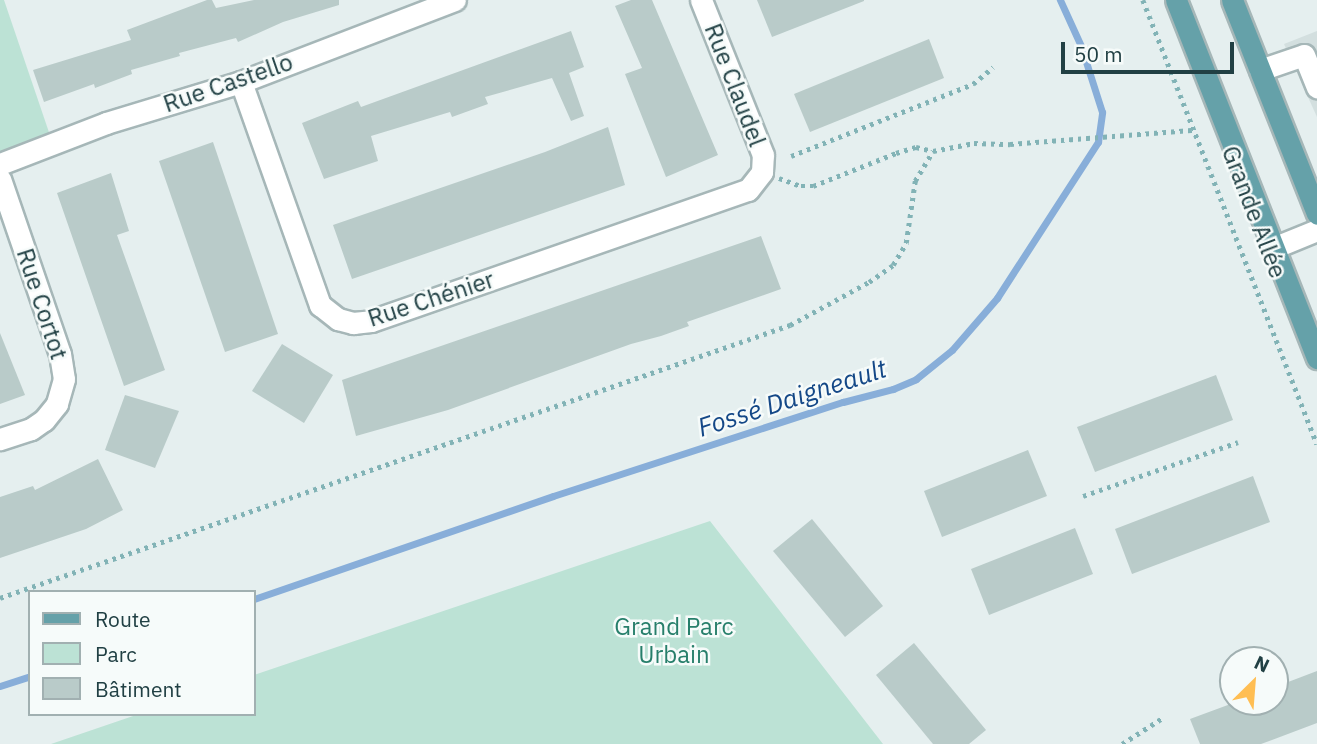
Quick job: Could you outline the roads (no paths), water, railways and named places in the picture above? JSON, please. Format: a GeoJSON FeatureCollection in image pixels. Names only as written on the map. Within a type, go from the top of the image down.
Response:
{"type":"FeatureCollection","features":[{"type":"Feature","properties":{"kind":"main road","name":"Grande Allée"},"geometry":{"type":"LineString","coordinates":[[1176,0],[1317,358]]}},
{"type":"Feature","properties":{"kind":"main road"},"geometry":{"type":"LineString","coordinates":[[1232,0],[1317,214]]}},
{"type":"Feature","properties":{"kind":"street","name":"Rue Castello"},"geometry":{"type":"LineString","coordinates":[[0,164],[106,123],[241,82],[425,5],[455,0]]}},
{"type":"Feature","properties":{"kind":"street","name":"Rue Claudel"},"geometry":{"type":"LineString","coordinates":[[701,0],[763,155],[762,172]]}},
{"type":"Feature","properties":{"kind":"street"},"geometry":{"type":"LineString","coordinates":[[1260,70],[1310,49],[1317,87]]}},
{"type":"Feature","properties":{"kind":"street","name":"Rue Chénier"},"geometry":{"type":"LineString","coordinates":[[241,82],[312,290],[320,305],[338,319],[353,323],[371,321],[748,190],[762,172]]}},
{"type":"Feature","properties":{"kind":"street","name":"Rue Cortot"},"geometry":{"type":"LineString","coordinates":[[0,179],[62,359],[64,379],[57,404],[44,420],[26,431],[0,439]]}},
{"type":"Feature","properties":{"kind":"street"},"geometry":{"type":"LineString","coordinates":[[1273,247],[1317,230]]}},
{"type":"Feature","properties":{"kind":"waterway","name":"Fossé Daigneault"},"geometry":{"type":"LineString","coordinates":[[256,598],[553,496],[843,402],[893,389],[916,379],[952,350],[997,298],[1098,142],[1102,112],[1081,46],[1060,0]]}},
{"type":"Feature","properties":{"kind":"waterway","name":"Fossé Daigneault"},"geometry":{"type":"LineString","coordinates":[[0,686],[28,677]]}},
{"type":"Feature","properties":{"kind":"park label","name":"Grand Parc Urbain"},"geometry":{"type":"Point","coordinates":[674,641]}}]}
